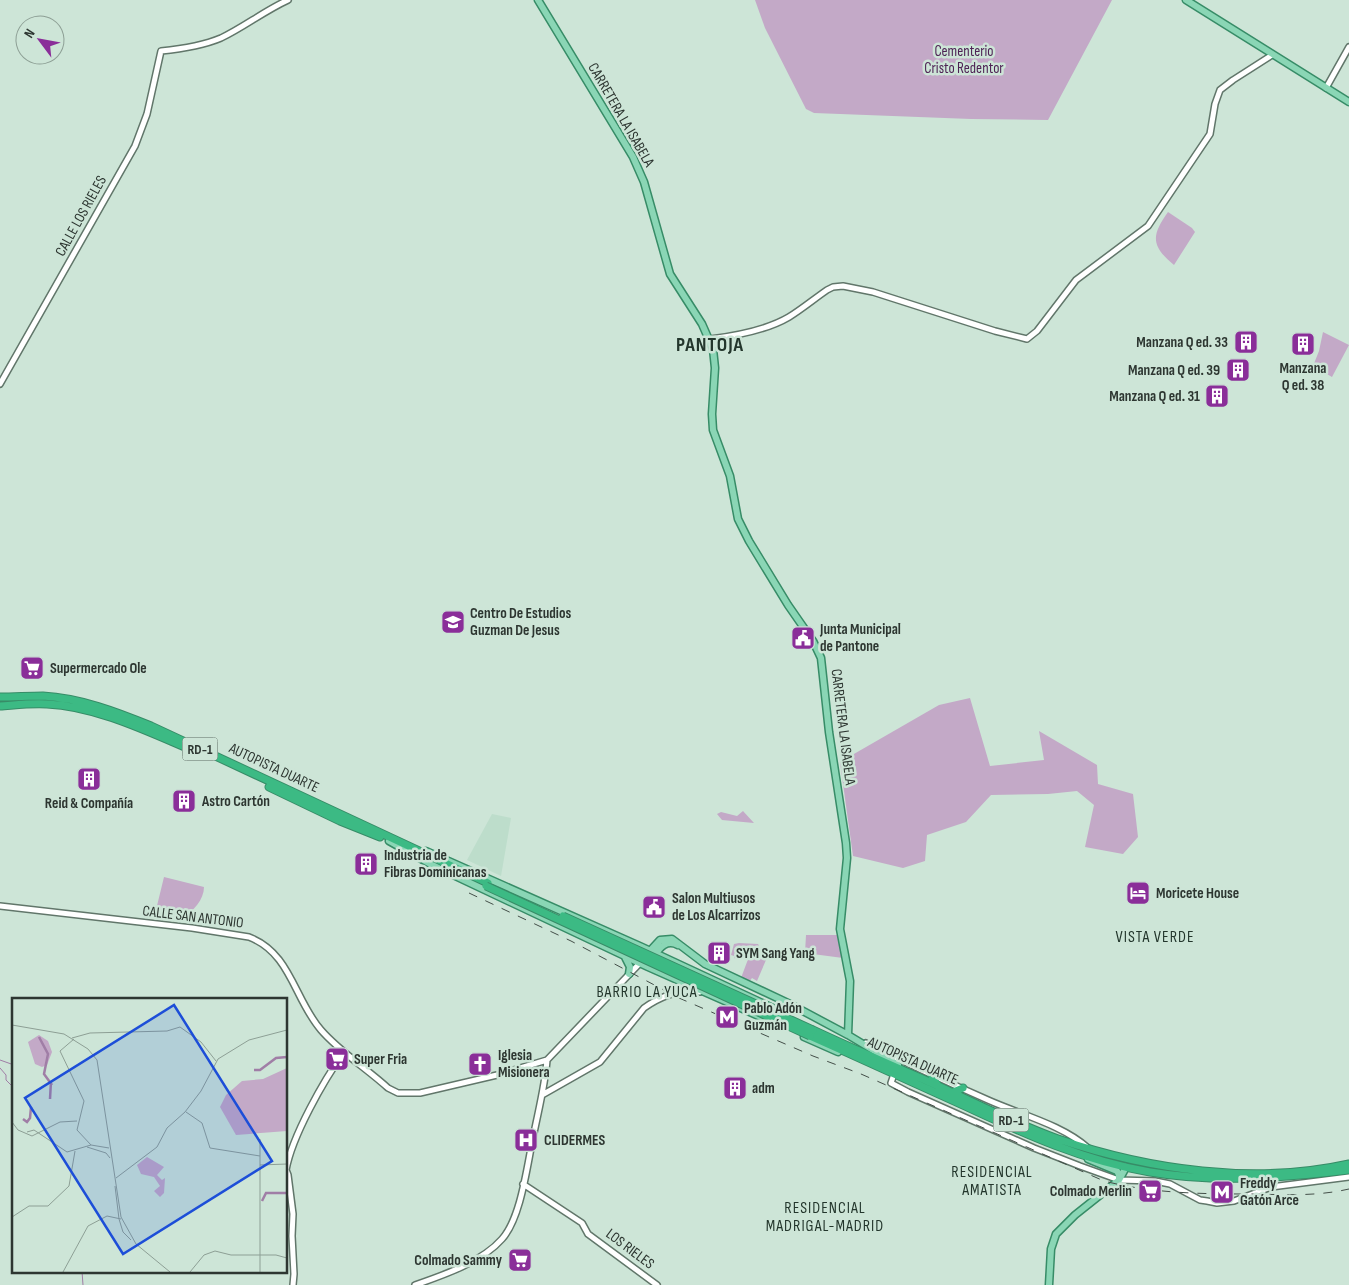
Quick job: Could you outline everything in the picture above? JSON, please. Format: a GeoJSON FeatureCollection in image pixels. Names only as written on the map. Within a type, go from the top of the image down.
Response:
{"type":"FeatureCollection","features":[{"type":"Feature","properties":{"kind":"highway","name":"AUTOPISTA DUARTE"},"geometry":{"type":"LineString","coordinates":[[0,697],[44,696],[91,704],[151,726],[487,885],[812,1033],[916,1076],[1058,1139],[1144,1163],[1214,1172],[1295,1171],[1349,1164]]}},
{"type":"Feature","properties":{"kind":"highway","name":"AUTOPISTA DUARTE"},"geometry":{"type":"LineString","coordinates":[[0,706],[48,704],[90,711],[115,719],[148,731],[340,821],[390,839]]}},
{"type":"Feature","properties":{"kind":"highway","name":"RD-1"},"geometry":{"type":"LineString","coordinates":[[812,1033],[883,1069]]}},
{"type":"Feature","properties":{"kind":"highway","name":"AUTOPISTA DUARTE"},"geometry":{"type":"LineString","coordinates":[[883,1069],[995,1120],[1082,1156],[1149,1172],[1232,1178],[1301,1176],[1349,1170]]}},
{"type":"Feature","properties":{"kind":"highway"},"geometry":{"type":"LineString","coordinates":[[931,1074],[938,1086]]}},
{"type":"Feature","properties":{"kind":"highway"},"geometry":{"type":"LineString","coordinates":[[951,1093],[963,1088]]}},
{"type":"Feature","properties":{"kind":"main road","name":"CARRETERA LA ISABELA"},"geometry":{"type":"LineString","coordinates":[[538,0],[590,84],[639,170],[670,274],[702,324],[711,343],[715,368],[712,414],[713,430],[730,476],[738,519],[751,545],[813,641],[823,666],[829,732],[847,858],[840,929],[851,996],[846,1033]]}},
{"type":"Feature","properties":{"kind":"main road"},"geometry":{"type":"LineString","coordinates":[[1186,0],[1349,102]]}},
{"type":"Feature","properties":{"kind":"main road"},"geometry":{"type":"LineString","coordinates":[[390,839],[446,859],[642,947],[651,953],[682,965],[876,1060]]}},
{"type":"Feature","properties":{"kind":"main road"},"geometry":{"type":"LineString","coordinates":[[390,839],[432,865],[624,956],[823,1046],[883,1069]]}},
{"type":"Feature","properties":{"kind":"main road"},"geometry":{"type":"LineString","coordinates":[[593,941],[603,939],[604,935],[600,929]]}},
{"type":"Feature","properties":{"kind":"main road"},"geometry":{"type":"LineString","coordinates":[[648,967],[651,953],[660,940],[672,938],[705,964],[846,1033],[916,1076]]}},
{"type":"Feature","properties":{"kind":"main road"},"geometry":{"type":"LineString","coordinates":[[640,963],[651,953],[666,944],[674,943],[703,966],[846,1033]]}},
{"type":"Feature","properties":{"kind":"main road"},"geometry":{"type":"LineString","coordinates":[[624,956],[629,965],[629,974]]}},
{"type":"Feature","properties":{"kind":"main road"},"geometry":{"type":"LineString","coordinates":[[676,979],[673,975],[678,966],[682,965]]}},
{"type":"Feature","properties":{"kind":"main road"},"geometry":{"type":"LineString","coordinates":[[836,1028],[843,1026],[849,1017]]}},
{"type":"Feature","properties":{"kind":"main road"},"geometry":{"type":"LineString","coordinates":[[1082,1156],[1117,1171],[1120,1175],[1119,1180]]}},
{"type":"Feature","properties":{"kind":"main road"},"geometry":{"type":"LineString","coordinates":[[1049,1285],[1051,1249],[1056,1234],[1075,1215],[1119,1180],[1126,1167]]}},
{"type":"Feature","properties":{"kind":"street","name":"CALLE LOS RIELES"},"geometry":{"type":"LineString","coordinates":[[0,384],[135,146],[147,114],[161,51],[182,49],[220,38],[288,0]]}},
{"type":"Feature","properties":{"kind":"street"},"geometry":{"type":"LineString","coordinates":[[1326,88],[1349,47]]}},
{"type":"Feature","properties":{"kind":"street"},"geometry":{"type":"LineString","coordinates":[[711,343],[789,317],[827,290],[843,286],[874,292],[995,331],[1027,339],[1038,331],[1076,280],[1148,226],[1210,134],[1215,104],[1220,90],[1272,55]]}},
{"type":"Feature","properties":{"kind":"street","name":"CALLE SAN ANTONIO"},"geometry":{"type":"LineString","coordinates":[[0,906],[192,928],[244,936],[257,940],[277,956],[291,976],[306,1010],[321,1030],[344,1052],[392,1091],[404,1094],[420,1093],[489,1077],[547,1060]]}},
{"type":"Feature","properties":{"kind":"street"},"geometry":{"type":"LineString","coordinates":[[416,1285],[439,1277],[468,1263],[491,1249],[505,1236],[515,1216],[521,1194],[542,1095],[547,1060],[640,963]]}},
{"type":"Feature","properties":{"kind":"street"},"geometry":{"type":"LineString","coordinates":[[542,1095],[600,1062],[644,1008],[653,1001],[682,991],[708,993]]}},
{"type":"Feature","properties":{"kind":"street"},"geometry":{"type":"LineString","coordinates":[[846,1033],[986,1100],[1065,1131],[1077,1138],[1088,1148]]}},
{"type":"Feature","properties":{"kind":"street"},"geometry":{"type":"LineString","coordinates":[[288,1163],[310,1108],[344,1052]]}},
{"type":"Feature","properties":{"kind":"street"},"geometry":{"type":"LineString","coordinates":[[894,1074],[891,1083],[908,1092],[1049,1154],[1119,1180],[1170,1184],[1200,1200],[1217,1203],[1234,1201],[1271,1187],[1349,1176]]}},
{"type":"Feature","properties":{"kind":"street"},"geometry":{"type":"LineString","coordinates":[[288,1183],[293,1214],[293,1285]]}},
{"type":"Feature","properties":{"kind":"street","name":"LOS RIELES"},"geometry":{"type":"LineString","coordinates":[[523,1184],[582,1224],[588,1234],[657,1285]]}},
{"type":"Feature","properties":{"kind":"shaded area"},"geometry":{"type":"Polygon","coordinates":[[[492,814],[511,818],[501,876],[467,860],[492,814]]]}},
{"type":"Feature","properties":{"kind":"green space","name":"Cementerio Cristo Redentor"},"geometry":{"type":"Polygon","coordinates":[[[755,0],[1112,0],[1048,120],[814,113],[806,109],[765,28],[755,0]]]}},
{"type":"Feature","properties":{"kind":"green space"},"geometry":{"type":"Polygon","coordinates":[[[1168,212],[1195,232],[1174,265],[1161,252],[1156,240],[1156,234],[1162,220],[1168,212]]]}},
{"type":"Feature","properties":{"kind":"green space"},"geometry":{"type":"Polygon","coordinates":[[[1323,332],[1349,345],[1332,377],[1313,366],[1319,351],[1323,332]]]}},
{"type":"Feature","properties":{"kind":"green space"},"geometry":{"type":"Polygon","coordinates":[[[970,698],[990,766],[1044,760],[1039,731],[1097,765],[1098,784],[1133,794],[1138,837],[1123,854],[1085,847],[1094,805],[1077,791],[1048,794],[991,795],[966,822],[927,835],[925,861],[903,868],[853,856],[840,762],[939,705],[970,698]]]}},
{"type":"Feature","properties":{"kind":"green space"},"geometry":{"type":"Polygon","coordinates":[[[743,811],[754,823],[722,820],[717,814],[721,812],[737,816],[743,811]]]}},
{"type":"Feature","properties":{"kind":"green space"},"geometry":{"type":"Polygon","coordinates":[[[164,877],[204,887],[204,892],[197,905],[183,918],[173,919],[155,914],[164,877]]]}},
{"type":"Feature","properties":{"kind":"green space"},"geometry":{"type":"Polygon","coordinates":[[[806,935],[838,935],[843,958],[805,953],[806,935]]]}},
{"type":"Feature","properties":{"kind":"green space"},"geometry":{"type":"Polygon","coordinates":[[[734,944],[758,944],[761,949],[769,953],[757,981],[752,978],[749,982],[741,978],[750,954],[741,952],[739,960],[731,955],[734,944]]]}},
{"type":"Feature","properties":{"kind":"waterway"},"geometry":{"type":"LineString","coordinates":[[0,1060],[12,1064]]}},
{"type":"Feature","properties":{"kind":"waterway"},"geometry":{"type":"LineString","coordinates":[[0,1068],[6,1075],[6,1080],[12,1086]]}},
{"type":"Feature","properties":{"kind":"waterway"},"geometry":{"type":"LineString","coordinates":[[82,1272],[83,1285]]}},
{"type":"Feature","properties":{"kind":"railway"},"geometry":{"type":"LineString","coordinates":[[469,893],[571,941],[679,998],[813,1056],[861,1074],[1104,1181],[1142,1189],[1199,1193],[1280,1195],[1326,1193],[1349,1189]]}},
{"type":"Feature","properties":{"kind":"place","name":"Manzana Q ed. 33"},"geometry":{"type":"Point","coordinates":[1246,342]}},
{"type":"Feature","properties":{"kind":"place","name":"Manzana Q ed. 38"},"geometry":{"type":"Point","coordinates":[1303,344]}},
{"type":"Feature","properties":{"kind":"place","name":"Manzana Q ed. 39"},"geometry":{"type":"Point","coordinates":[1238,370]}},
{"type":"Feature","properties":{"kind":"place","name":"Manzana Q ed. 31"},"geometry":{"type":"Point","coordinates":[1217,396]}},
{"type":"Feature","properties":{"kind":"place","name":"Centro De Estudios Guzman De Jesus"},"geometry":{"type":"Point","coordinates":[453,622]}},
{"type":"Feature","properties":{"kind":"place","name":"Junta Municipal de Pantone"},"geometry":{"type":"Point","coordinates":[803,638]}},
{"type":"Feature","properties":{"kind":"place","name":"Supermercado Ole"},"geometry":{"type":"Point","coordinates":[32,668]}},
{"type":"Feature","properties":{"kind":"place","name":"Reid & Compañía"},"geometry":{"type":"Point","coordinates":[89,779]}},
{"type":"Feature","properties":{"kind":"place","name":"Astro Cartón"},"geometry":{"type":"Point","coordinates":[184,801]}},
{"type":"Feature","properties":{"kind":"place","name":"Industria de Fibras Dominicanas"},"geometry":{"type":"Point","coordinates":[366,864]}},
{"type":"Feature","properties":{"kind":"place","name":"Moricete House"},"geometry":{"type":"Point","coordinates":[1138,893]}},
{"type":"Feature","properties":{"kind":"place","name":"Salon Multiusos de Los Alcarrizos"},"geometry":{"type":"Point","coordinates":[654,907]}},
{"type":"Feature","properties":{"kind":"place","name":"SYM Sang Yang"},"geometry":{"type":"Point","coordinates":[719,953]}},
{"type":"Feature","properties":{"kind":"place","name":"Pablo Adón Guzmán"},"geometry":{"type":"Point","coordinates":[727,1017]}},
{"type":"Feature","properties":{"kind":"place","name":"Super Fria"},"geometry":{"type":"Point","coordinates":[337,1059]}},
{"type":"Feature","properties":{"kind":"place","name":"Iglesia Misionera"},"geometry":{"type":"Point","coordinates":[480,1064]}},
{"type":"Feature","properties":{"kind":"place","name":"adm"},"geometry":{"type":"Point","coordinates":[735,1088]}},
{"type":"Feature","properties":{"kind":"place","name":"CLIDERMES"},"geometry":{"type":"Point","coordinates":[526,1140]}},
{"type":"Feature","properties":{"kind":"place","name":"Colmado Merlin"},"geometry":{"type":"Point","coordinates":[1150,1191]}},
{"type":"Feature","properties":{"kind":"place","name":"Freddy Gatón Arce"},"geometry":{"type":"Point","coordinates":[1222,1192]}},
{"type":"Feature","properties":{"kind":"place","name":"Colmado Sammy"},"geometry":{"type":"Point","coordinates":[520,1260]}},
{"type":"Feature","properties":{"kind":"district","name":"PANTOJA"},"geometry":{"type":"Point","coordinates":[710,345]}},
{"type":"Feature","properties":{"kind":"district","name":"VISTA VERDE"},"geometry":{"type":"Point","coordinates":[1155,937]}},
{"type":"Feature","properties":{"kind":"district","name":"BARRIO LA YUCA"},"geometry":{"type":"Point","coordinates":[647,992]}},
{"type":"Feature","properties":{"kind":"district","name":"RESIDENCIAL AMATISTA"},"geometry":{"type":"Point","coordinates":[992,1181]}},
{"type":"Feature","properties":{"kind":"district","name":"RESIDENCIAL MADRIGAL-MADRID"},"geometry":{"type":"Point","coordinates":[825,1217]}}]}
